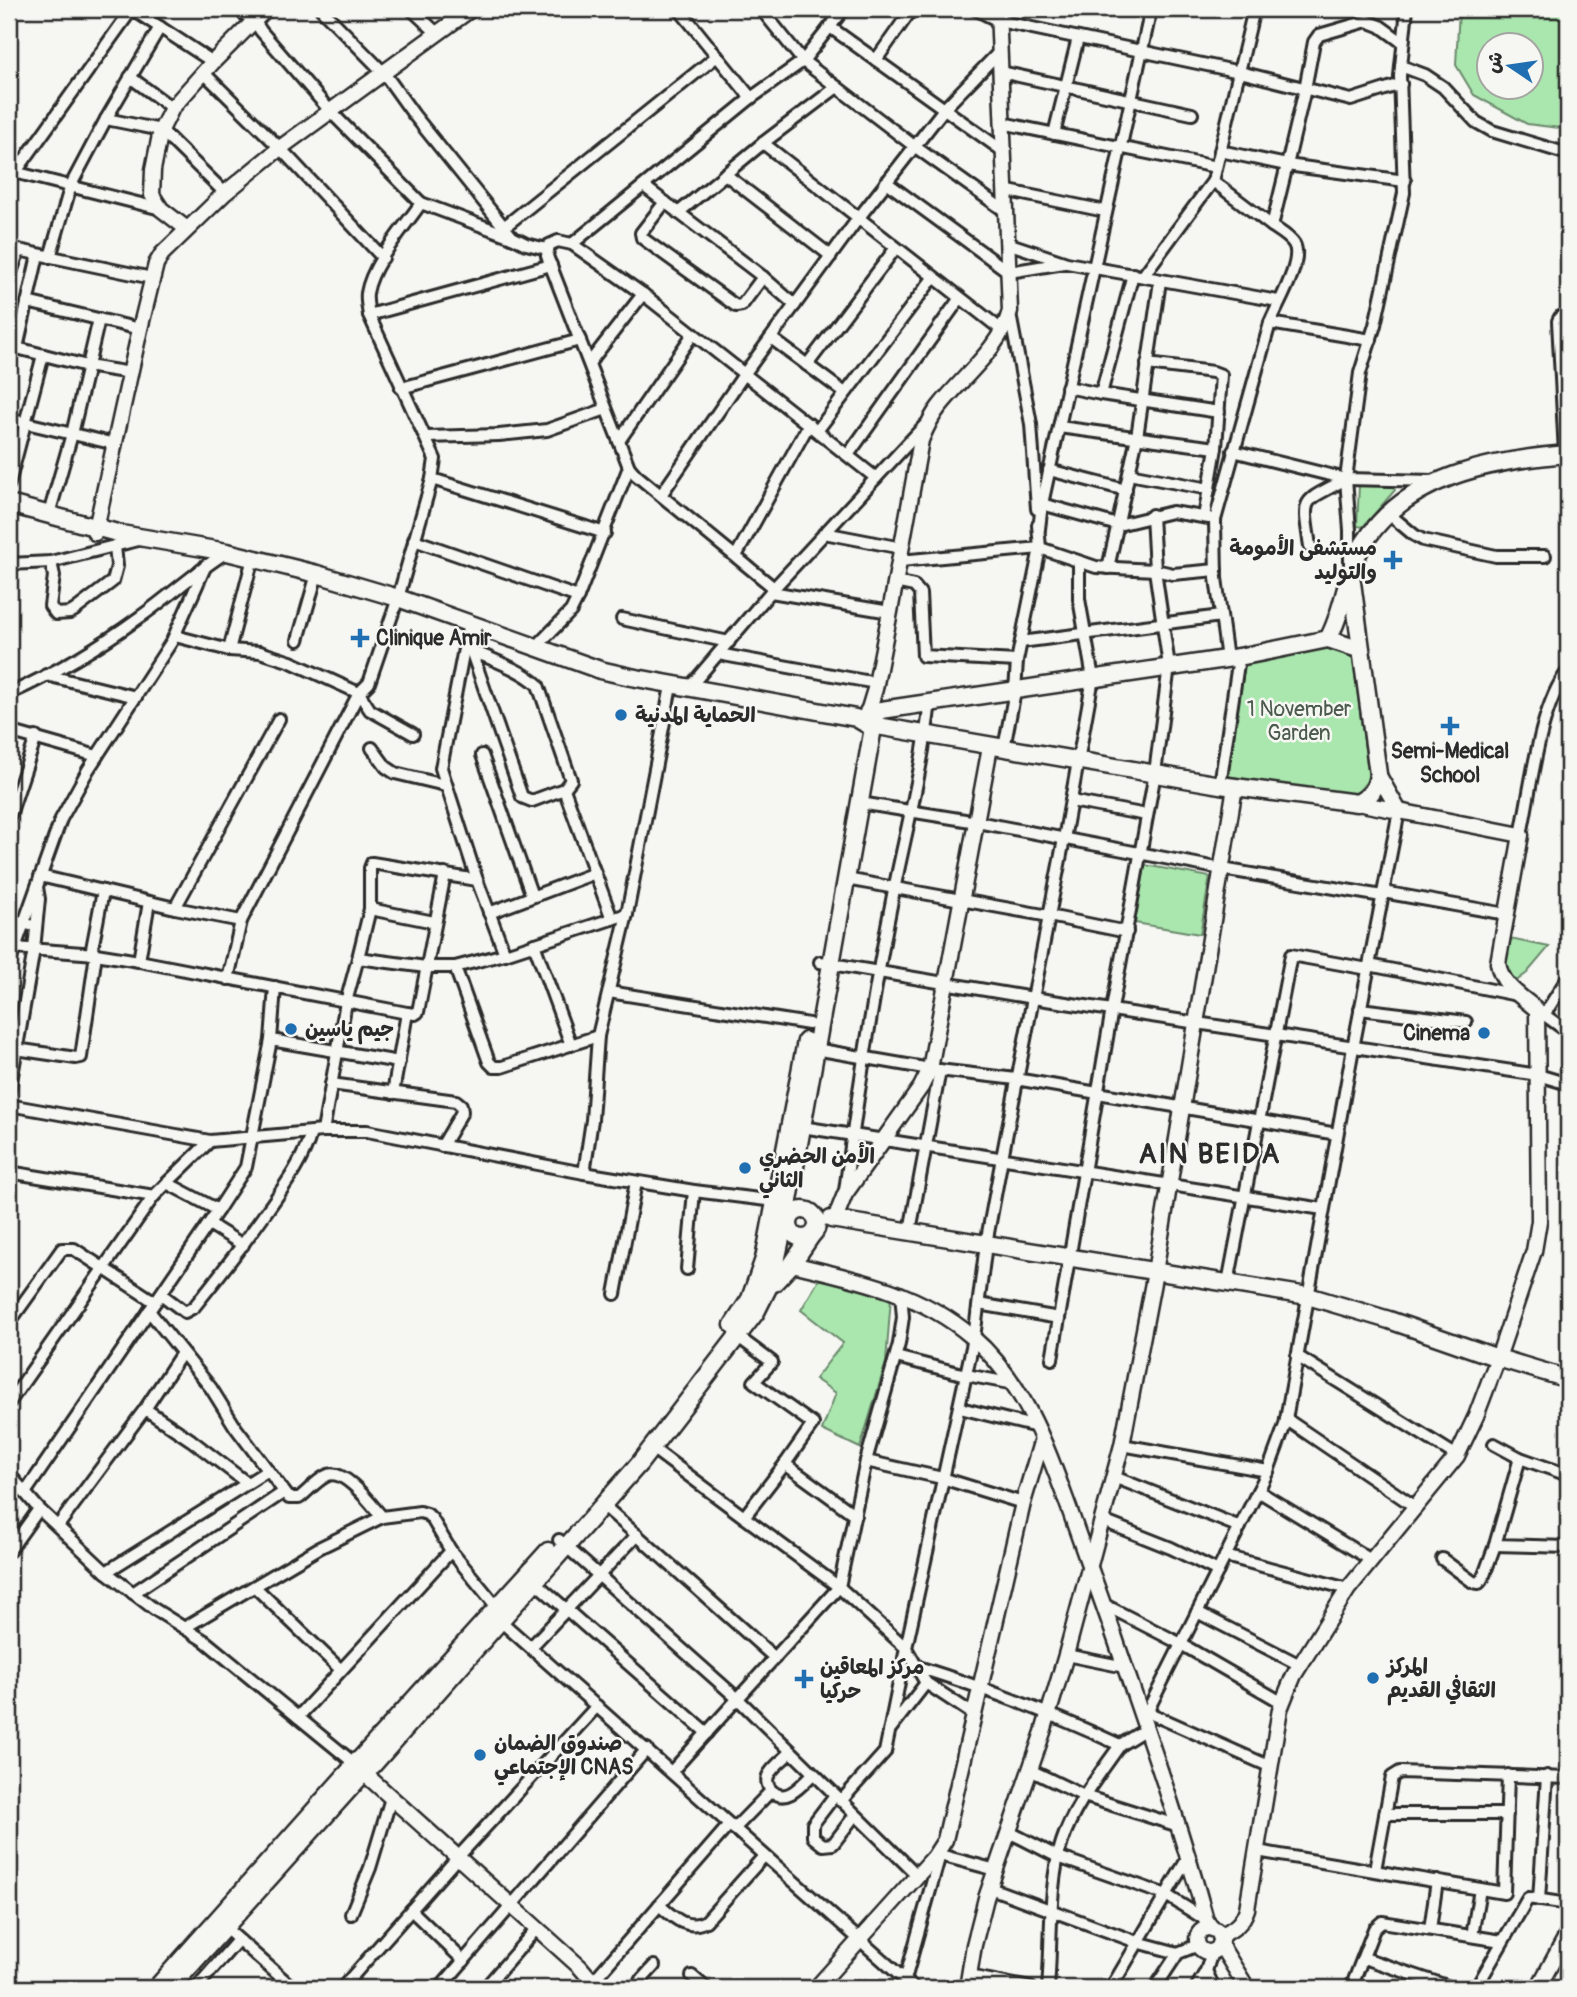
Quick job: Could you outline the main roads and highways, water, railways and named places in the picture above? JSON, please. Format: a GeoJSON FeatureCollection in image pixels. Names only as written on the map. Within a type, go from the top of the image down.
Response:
{"type":"FeatureCollection","features":[{"type":"Feature","properties":{"kind":"main road"},"geometry":{"type":"LineString","coordinates":[[1328,639],[1338,618],[1362,545],[1405,500],[1438,481],[1469,469],[1567,454]]}},
{"type":"Feature","properties":{"kind":"main road"},"geometry":{"type":"LineString","coordinates":[[9,504],[49,514],[118,540],[147,538],[227,552],[317,574],[398,598],[600,670],[671,686],[869,715],[926,734],[997,747],[1227,786],[1357,803],[1374,792],[1378,774],[1350,575]]}},
{"type":"Feature","properties":{"kind":"main road"},"geometry":{"type":"LineString","coordinates":[[9,515],[96,530]]}},
{"type":"Feature","properties":{"kind":"main road"},"geometry":{"type":"LineString","coordinates":[[869,715],[930,701],[1233,658],[1328,639],[1361,650]]}},
{"type":"Feature","properties":{"kind":"main road"},"geometry":{"type":"LineString","coordinates":[[156,1988],[220,1924],[496,1613],[603,1505],[652,1448],[756,1312],[770,1287],[787,1226],[785,1206],[809,1024],[846,879],[860,803],[869,715]]}},
{"type":"Feature","properties":{"kind":"main road"},"geometry":{"type":"LineString","coordinates":[[496,1613],[535,1583],[743,1311],[758,1280],[785,1206],[802,1127],[825,963],[869,715]]}},
{"type":"Feature","properties":{"kind":"main road"},"geometry":{"type":"LineString","coordinates":[[785,1206],[833,1219],[1308,1296],[1568,1378]]}},
{"type":"Feature","properties":{"kind":"main road"},"geometry":{"type":"LineString","coordinates":[[770,1287],[792,1264],[814,1232],[816,1220],[785,1206]]}},
{"type":"Feature","properties":{"kind":"main road"},"geometry":{"type":"LineString","coordinates":[[787,1226],[797,1237],[814,1232],[833,1219]]}},
{"type":"Feature","properties":{"kind":"main road"},"geometry":{"type":"LineString","coordinates":[[170,1988],[220,1924]]}},
{"type":"Feature","properties":{"kind":"place","name":"مستشفى الأمومة والتوليد"},"geometry":{"type":"Point","coordinates":[1393,560]}},
{"type":"Feature","properties":{"kind":"place","name":"Clinique Amir"},"geometry":{"type":"Point","coordinates":[360,638]}},
{"type":"Feature","properties":{"kind":"place","name":"الحماية المدنية"},"geometry":{"type":"Point","coordinates":[621,715]}},
{"type":"Feature","properties":{"kind":"place","name":"Semi-Medical School"},"geometry":{"type":"Point","coordinates":[1450,726]}},
{"type":"Feature","properties":{"kind":"place","name":"جيم ياسين"},"geometry":{"type":"Point","coordinates":[291,1029]}},
{"type":"Feature","properties":{"kind":"place","name":"Cinema"},"geometry":{"type":"Point","coordinates":[1484,1033]}},
{"type":"Feature","properties":{"kind":"place","name":"الأمن الحضري الثاني"},"geometry":{"type":"Point","coordinates":[745,1168]}},
{"type":"Feature","properties":{"kind":"place","name":"المركز الثقافي القديم"},"geometry":{"type":"Point","coordinates":[1373,1678]}},
{"type":"Feature","properties":{"kind":"place","name":"مركز المعاقين حركيا"},"geometry":{"type":"Point","coordinates":[804,1679]}},
{"type":"Feature","properties":{"kind":"place","name":"صندوق الضمان الإجتماعي CNAS"},"geometry":{"type":"Point","coordinates":[480,1755]}},
{"type":"Feature","properties":{"kind":"district","name":"AIN BEIDA"},"geometry":{"type":"Point","coordinates":[1210,1154]}},
{"type":"Feature","properties":{"kind":"park label","name":"1 November Garden"},"geometry":{"type":"Point","coordinates":[1299,721]}}]}
